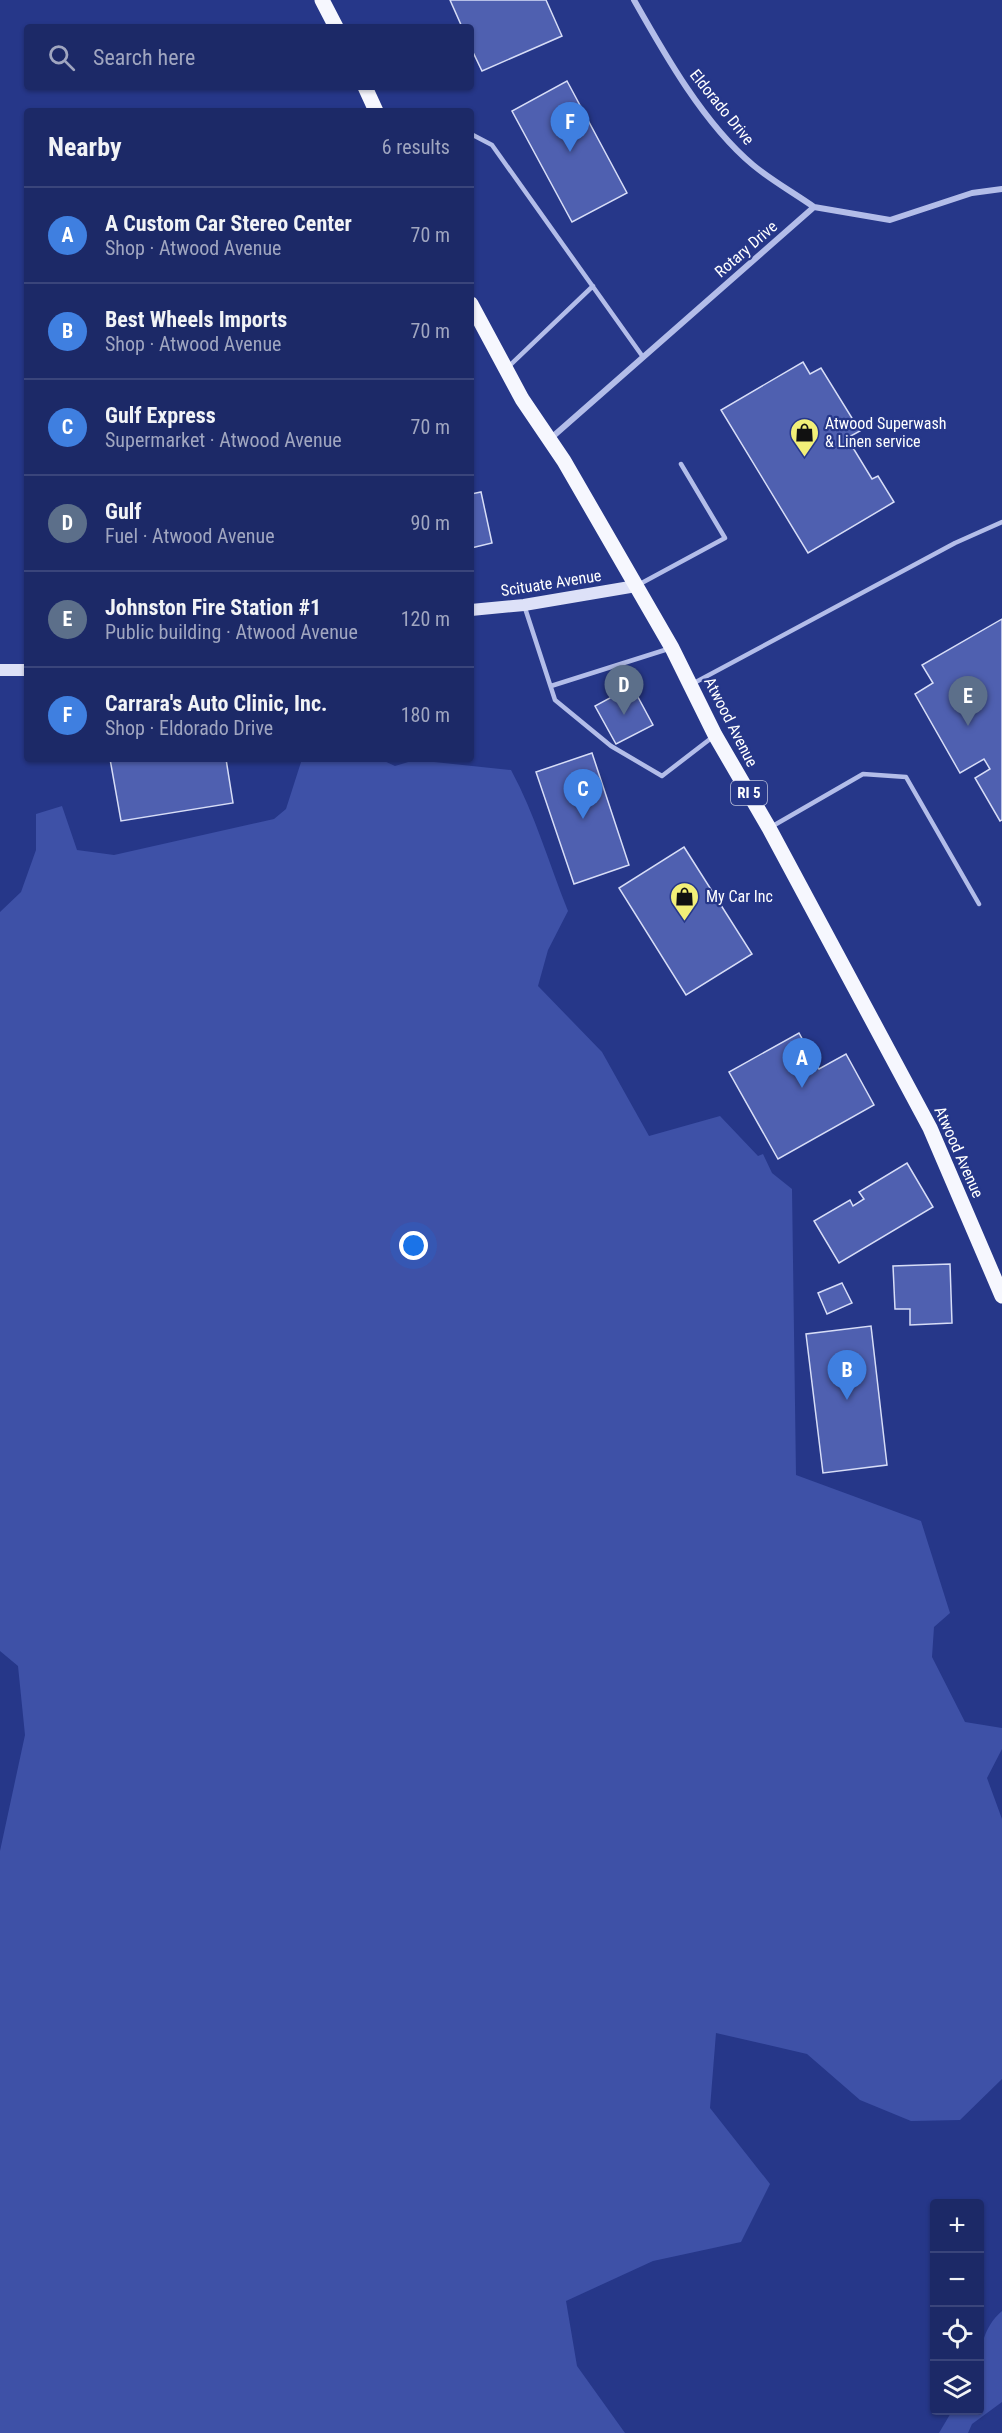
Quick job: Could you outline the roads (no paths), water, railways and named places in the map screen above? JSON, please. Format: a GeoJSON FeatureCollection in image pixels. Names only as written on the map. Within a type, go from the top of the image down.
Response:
{"type":"FeatureCollection","features":[{"type":"Feature","properties":{"kind":"main road"},"geometry":{"type":"LineString","coordinates":[[322,0],[334,24]]}},
{"type":"Feature","properties":{"kind":"main road"},"geometry":{"type":"LineString","coordinates":[[366,90],[375,108]]}},
{"type":"Feature","properties":{"kind":"main road","name":"Atwood Avenue"},"geometry":{"type":"LineString","coordinates":[[474,310],[522,399],[564,461],[672,648],[715,735],[769,828],[930,1128],[1002,1296]]}},
{"type":"Feature","properties":{"kind":"street","name":"Eldorado Drive"},"geometry":{"type":"LineString","coordinates":[[634,0],[670,63],[722,133],[752,165],[814,207]]}},
{"type":"Feature","properties":{"kind":"street"},"geometry":{"type":"LineString","coordinates":[[814,207],[890,220],[972,193],[1002,189]]}},
{"type":"Feature","properties":{"kind":"street","name":"Rotary Drive"},"geometry":{"type":"LineString","coordinates":[[549,439],[814,207]]}},
{"type":"Feature","properties":{"kind":"street","name":"Scituate Avenue"},"geometry":{"type":"LineString","coordinates":[[474,610],[524,605],[636,586]]}},
{"type":"Feature","properties":{"kind":"street"},"geometry":{"type":"LineString","coordinates":[[0,670],[24,670]]}},
{"type":"Feature","properties":{"kind":"lane"},"geometry":{"type":"LineString","coordinates":[[474,136],[492,145],[644,357]]}},
{"type":"Feature","properties":{"kind":"lane"},"geometry":{"type":"LineString","coordinates":[[506,369],[593,286]]}},
{"type":"Feature","properties":{"kind":"lane"},"geometry":{"type":"LineString","coordinates":[[636,586],[725,538],[681,464]]}},
{"type":"Feature","properties":{"kind":"lane"},"geometry":{"type":"LineString","coordinates":[[692,685],[955,543],[1002,522]]}},
{"type":"Feature","properties":{"kind":"lane"},"geometry":{"type":"LineString","coordinates":[[524,605],[555,700],[611,746],[662,776],[715,735]]}},
{"type":"Feature","properties":{"kind":"lane"},"geometry":{"type":"LineString","coordinates":[[551,687],[672,648]]}},
{"type":"Feature","properties":{"kind":"lane"},"geometry":{"type":"LineString","coordinates":[[769,828],[863,774],[906,777],[979,904]]}},
{"type":"Feature","properties":{"kind":"place","name":"Carrara's Auto Clinic, Inc."},"geometry":{"type":"Point","coordinates":[570,152]}},
{"type":"Feature","properties":{"kind":"place","name":"Atwood Superwash & Linen service"},"geometry":{"type":"Point","coordinates":[804,458]}},
{"type":"Feature","properties":{"kind":"place","name":"Gulf"},"geometry":{"type":"Point","coordinates":[624,715]}},
{"type":"Feature","properties":{"kind":"place","name":"Johnston Fire Station #1"},"geometry":{"type":"Point","coordinates":[968,726]}},
{"type":"Feature","properties":{"kind":"place","name":"Gulf Express"},"geometry":{"type":"Point","coordinates":[583,819]}},
{"type":"Feature","properties":{"kind":"place","name":"My Car Inc"},"geometry":{"type":"Point","coordinates":[685,922]}},
{"type":"Feature","properties":{"kind":"place","name":"A Custom Car Stereo Center"},"geometry":{"type":"Point","coordinates":[802,1088]}},
{"type":"Feature","properties":{"kind":"place","name":"Best Wheels Imports"},"geometry":{"type":"Point","coordinates":[847,1400]}}]}
